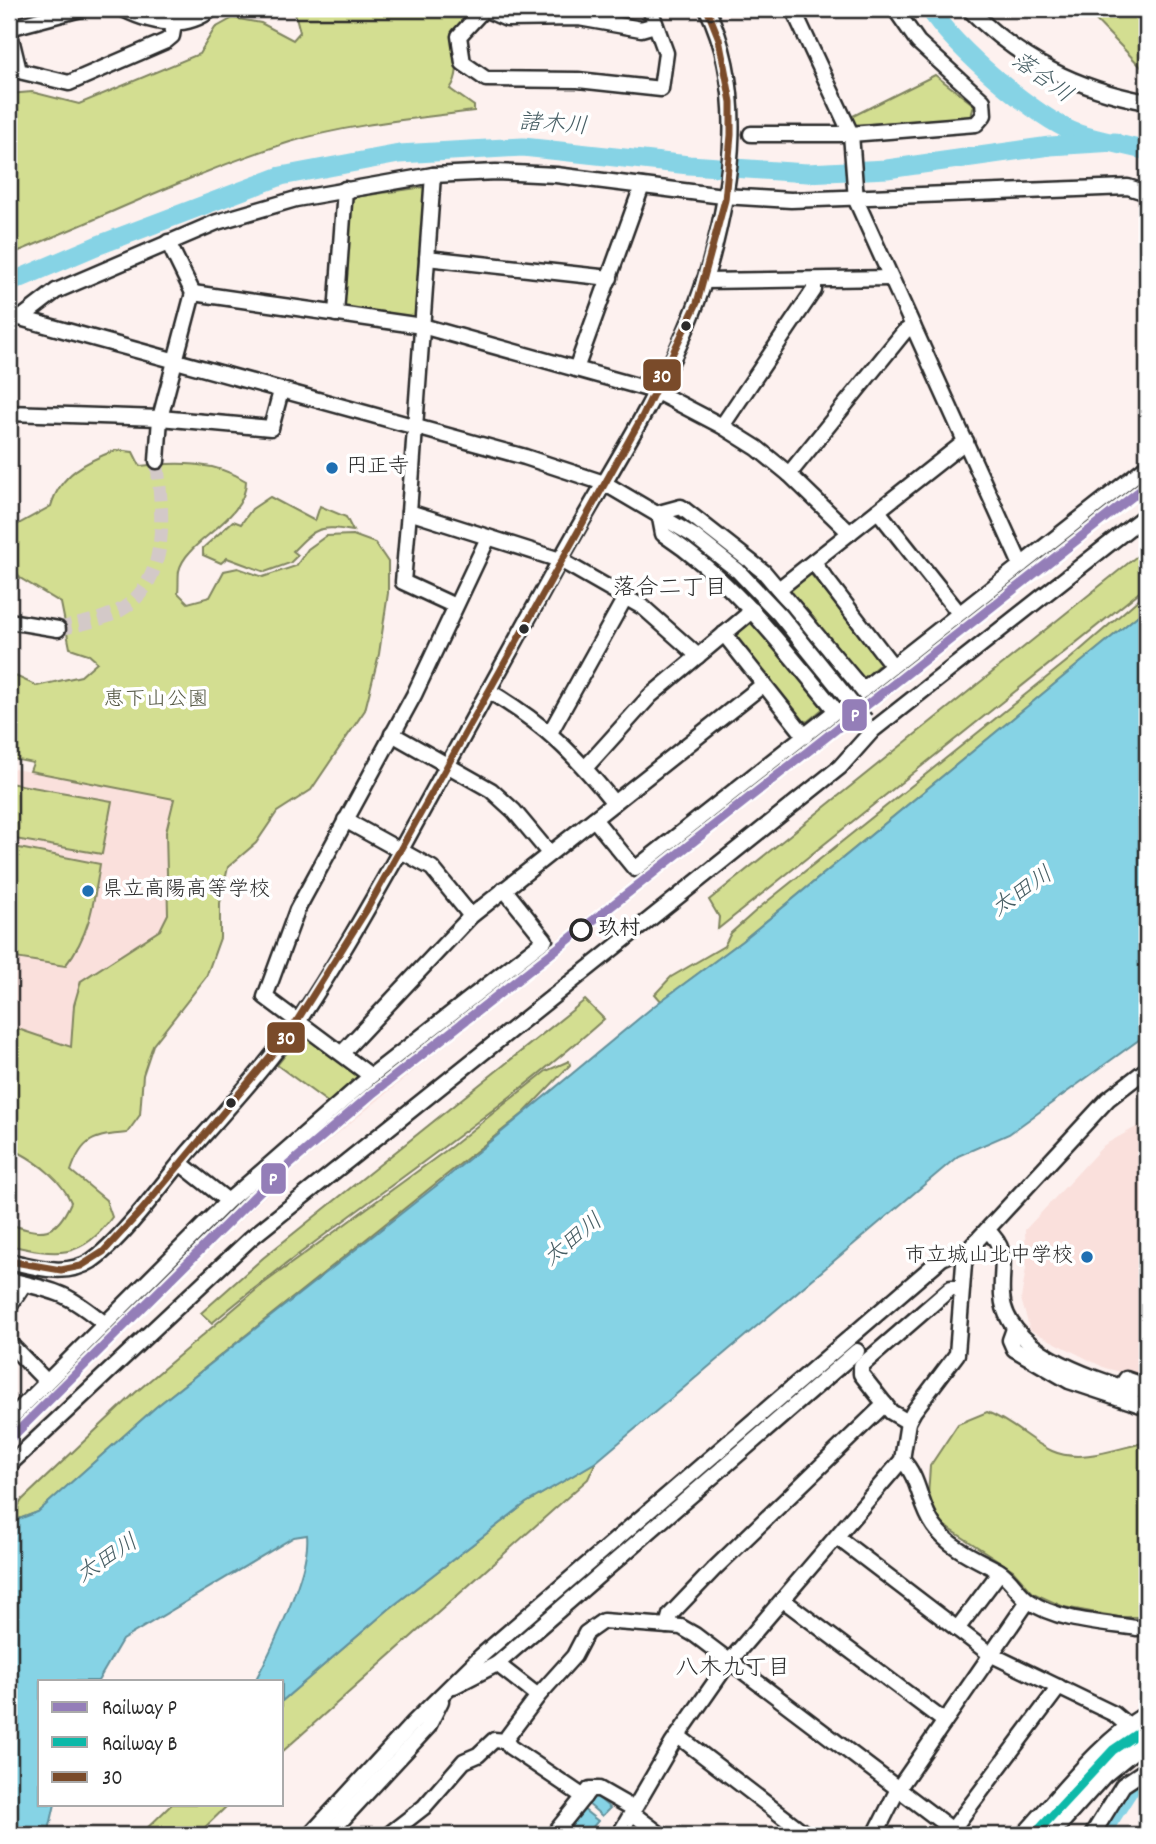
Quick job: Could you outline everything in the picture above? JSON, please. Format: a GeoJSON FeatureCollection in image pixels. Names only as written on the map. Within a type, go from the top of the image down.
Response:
{"type":"FeatureCollection","features":[{"type":"Feature","properties":{"kind":"main road"},"geometry":{"type":"LineString","coordinates":[[1048,1835],[1102,1774],[1147,1738]]}},
{"type":"Feature","properties":{"kind":"street"},"geometry":{"type":"LineString","coordinates":[[81,9],[9,29],[19,71],[69,83],[166,41],[172,36],[174,24]]}},
{"type":"Feature","properties":{"kind":"street"},"geometry":{"type":"LineString","coordinates":[[123,9],[174,24],[199,20],[212,9]]}},
{"type":"Feature","properties":{"kind":"street"},"geometry":{"type":"LineString","coordinates":[[650,9],[666,53],[661,89],[578,80],[486,79],[463,63],[459,36],[484,9],[507,19],[581,13],[641,29],[655,25]]}},
{"type":"Feature","properties":{"kind":"street"},"geometry":{"type":"LineString","coordinates":[[9,1261],[46,1269],[69,1270],[89,1263],[180,1163],[261,1069],[298,1021],[338,960],[448,765],[654,391],[688,325],[704,281],[724,192],[733,114],[726,61],[718,32],[707,9]]}},
{"type":"Feature","properties":{"kind":"street"},"geometry":{"type":"LineString","coordinates":[[793,9],[851,139],[856,196],[1021,565]]}},
{"type":"Feature","properties":{"kind":"street"},"geometry":{"type":"LineString","coordinates":[[751,134],[851,139],[976,124],[984,115],[983,101],[918,42],[895,9]]}},
{"type":"Feature","properties":{"kind":"street"},"geometry":{"type":"LineString","coordinates":[[969,9],[995,34],[1040,66],[1082,86],[1147,102]]}},
{"type":"Feature","properties":{"kind":"street"},"geometry":{"type":"LineString","coordinates":[[15,317],[56,291],[217,222],[296,199],[433,175],[496,172],[556,175],[642,186],[724,192],[856,196],[1128,187],[1147,193]]}},
{"type":"Feature","properties":{"kind":"street"},"geometry":{"type":"LineString","coordinates":[[433,175],[404,582],[455,606]]}},
{"type":"Feature","properties":{"kind":"street"},"geometry":{"type":"LineString","coordinates":[[576,369],[642,186]]}},
{"type":"Feature","properties":{"kind":"street"},"geometry":{"type":"LineString","coordinates":[[336,314],[345,189]]}},
{"type":"Feature","properties":{"kind":"street"},"geometry":{"type":"LineString","coordinates":[[157,461],[160,418],[193,293],[168,242]]}},
{"type":"Feature","properties":{"kind":"street"},"geometry":{"type":"LineString","coordinates":[[427,258],[610,278]]}},
{"type":"Feature","properties":{"kind":"street"},"geometry":{"type":"LineString","coordinates":[[704,281],[891,278]]}},
{"type":"Feature","properties":{"kind":"street"},"geometry":{"type":"LineString","coordinates":[[722,426],[814,290],[814,280]]}},
{"type":"Feature","properties":{"kind":"street"},"geometry":{"type":"LineString","coordinates":[[193,293],[422,326],[654,391],[722,426],[789,474],[850,533]]}},
{"type":"Feature","properties":{"kind":"street"},"geometry":{"type":"LineString","coordinates":[[15,317],[525,457],[604,483],[659,513],[738,571],[780,615],[869,725]]}},
{"type":"Feature","properties":{"kind":"street"},"geometry":{"type":"LineString","coordinates":[[789,474],[904,332],[913,326]]}},
{"type":"Feature","properties":{"kind":"street"},"geometry":{"type":"LineString","coordinates":[[9,413],[160,418],[271,428],[281,391]]}},
{"type":"Feature","properties":{"kind":"street"},"geometry":{"type":"LineString","coordinates":[[780,588],[965,442]]}},
{"type":"Feature","properties":{"kind":"street"},"geometry":{"type":"LineString","coordinates":[[594,819],[635,869],[1147,466]]}},
{"type":"Feature","properties":{"kind":"street"},"geometry":{"type":"LineString","coordinates":[[659,513],[681,507],[715,531],[780,588],[863,690]]}},
{"type":"Feature","properties":{"kind":"street"},"geometry":{"type":"LineString","coordinates":[[878,511],[959,613]]}},
{"type":"Feature","properties":{"kind":"street"},"geometry":{"type":"LineString","coordinates":[[409,512],[560,560],[625,596],[673,631],[698,656]]}},
{"type":"Feature","properties":{"kind":"street"},"geometry":{"type":"LineString","coordinates":[[659,513],[663,534],[720,576],[753,610],[836,711]]}},
{"type":"Feature","properties":{"kind":"street"},"geometry":{"type":"LineString","coordinates":[[9,1465],[251,1238],[840,767],[869,725],[1147,514]]}},
{"type":"Feature","properties":{"kind":"street"},"geometry":{"type":"LineString","coordinates":[[371,1076],[343,1052],[265,997],[297,910],[392,734],[488,538]]}},
{"type":"Feature","properties":{"kind":"street"},"geometry":{"type":"LineString","coordinates":[[813,562],[892,665]]}},
{"type":"Feature","properties":{"kind":"street"},"geometry":{"type":"LineString","coordinates":[[551,731],[625,596]]}},
{"type":"Feature","properties":{"kind":"street"},"geometry":{"type":"LineString","coordinates":[[586,767],[650,696],[753,610]]}},
{"type":"Feature","properties":{"kind":"street"},"geometry":{"type":"LineString","coordinates":[[9,621],[58,629]]}},
{"type":"Feature","properties":{"kind":"street"},"geometry":{"type":"LineString","coordinates":[[724,634],[805,736]]}},
{"type":"Feature","properties":{"kind":"street"},"geometry":{"type":"LineString","coordinates":[[343,1052],[471,916],[764,684]]}},
{"type":"Feature","properties":{"kind":"street"},"geometry":{"type":"LineString","coordinates":[[489,691],[551,731],[586,767],[614,803]]}},
{"type":"Feature","properties":{"kind":"street"},"geometry":{"type":"LineString","coordinates":[[392,734],[491,790],[514,811],[549,853]]}},
{"type":"Feature","properties":{"kind":"street"},"geometry":{"type":"LineString","coordinates":[[345,820],[432,868],[471,916]]}},
{"type":"Feature","properties":{"kind":"street"},"geometry":{"type":"LineString","coordinates":[[9,1420],[228,1201],[371,1076],[545,940],[504,889]]}},
{"type":"Feature","properties":{"kind":"street"},"geometry":{"type":"LineString","coordinates":[[619,1835],[678,1736],[729,1662],[838,1538],[902,1460],[908,1422],[957,1354],[962,1280],[967,1254],[1108,1099],[1147,1069]]}},
{"type":"Feature","properties":{"kind":"street"},"geometry":{"type":"LineString","coordinates":[[180,1163],[228,1201]]}},
{"type":"Feature","properties":{"kind":"street"},"geometry":{"type":"LineString","coordinates":[[987,1230],[999,1242],[1003,1254],[1002,1296],[1014,1329],[1025,1341],[1053,1358],[1134,1392]]}},
{"type":"Feature","properties":{"kind":"street"},"geometry":{"type":"LineString","coordinates":[[310,1835],[481,1656],[942,1258],[951,1254],[967,1254]]}},
{"type":"Feature","properties":{"kind":"street"},"geometry":{"type":"LineString","coordinates":[[9,1280],[58,1291],[74,1298],[105,1324]]}},
{"type":"Feature","properties":{"kind":"street"},"geometry":{"type":"LineString","coordinates":[[908,1422],[885,1404],[861,1374],[861,1366],[962,1280]]}},
{"type":"Feature","properties":{"kind":"street"},"geometry":{"type":"LineString","coordinates":[[9,1307],[24,1284]]}},
{"type":"Feature","properties":{"kind":"street"},"geometry":{"type":"LineString","coordinates":[[1014,1329],[1010,1340],[1014,1349],[1069,1381],[1147,1407]]}},
{"type":"Feature","properties":{"kind":"street"},"geometry":{"type":"LineString","coordinates":[[9,1343],[46,1381]]}},
{"type":"Feature","properties":{"kind":"street"},"geometry":{"type":"LineString","coordinates":[[328,1835],[428,1727],[447,1689],[497,1664],[857,1351]]}},
{"type":"Feature","properties":{"kind":"street"},"geometry":{"type":"LineString","coordinates":[[667,1626],[670,1615],[715,1568],[885,1404]]}},
{"type":"Feature","properties":{"kind":"street"},"geometry":{"type":"LineString","coordinates":[[902,1460],[914,1472],[918,1497],[934,1527],[953,1546],[1000,1572],[1028,1601],[1048,1611],[1125,1626],[1147,1627]]}},
{"type":"Feature","properties":{"kind":"street"},"geometry":{"type":"LineString","coordinates":[[838,1538],[990,1654],[1114,1714],[1127,1726]]}},
{"type":"Feature","properties":{"kind":"street"},"geometry":{"type":"LineString","coordinates":[[957,1629],[1000,1572]]}},
{"type":"Feature","properties":{"kind":"street"},"geometry":{"type":"LineString","coordinates":[[783,1600],[944,1721]]}},
{"type":"Feature","properties":{"kind":"street"},"geometry":{"type":"LineString","coordinates":[[875,1835],[898,1788],[1028,1601]]}},
{"type":"Feature","properties":{"kind":"street"},"geometry":{"type":"LineString","coordinates":[[506,1741],[538,1696],[574,1656],[586,1633],[603,1621],[681,1627],[955,1833],[1059,1687]]}},
{"type":"Feature","properties":{"kind":"street"},"geometry":{"type":"LineString","coordinates":[[497,1664],[538,1696]]}},
{"type":"Feature","properties":{"kind":"street"},"geometry":{"type":"LineString","coordinates":[[1023,1835],[1127,1726],[1147,1713]]}},
{"type":"Feature","properties":{"kind":"street"},"geometry":{"type":"LineString","coordinates":[[678,1736],[807,1835]]}},
{"type":"Feature","properties":{"kind":"street"},"geometry":{"type":"LineString","coordinates":[[388,1835],[424,1807],[464,1761],[478,1755],[494,1740],[506,1741],[584,1797]]}},
{"type":"Feature","properties":{"kind":"street"},"geometry":{"type":"LineString","coordinates":[[1092,1835],[1123,1786],[1147,1769]]}},
{"type":"Feature","properties":{"kind":"street"},"geometry":{"type":"LineString","coordinates":[[553,1835],[590,1789],[599,1789],[633,1811],[661,1835]]}},
{"type":"Feature","properties":{"kind":"shaded area"},"geometry":{"type":"Polygon","coordinates":[[[1147,477],[1147,493],[439,1050],[286,1176],[9,1447],[9,1435],[275,1168],[378,1080],[1147,477]]]}},
{"type":"Feature","properties":{"kind":"shaded area","name":"県立高陽高等学校"},"geometry":{"type":"Polygon","coordinates":[[[9,768],[174,798],[166,832],[168,914],[160,930],[81,981],[74,1005],[71,1047],[9,1026],[9,768]]]}},
{"type":"Feature","properties":{"kind":"shaded area","name":"市立城山北中学校"},"geometry":{"type":"Polygon","coordinates":[[[1147,1121],[1147,1379],[1105,1368],[1030,1330],[1021,1299],[1026,1268],[1025,1230],[1104,1145],[1147,1121]]]}},
{"type":"Feature","properties":{"kind":"green space"},"geometry":{"type":"Polygon","coordinates":[[[294,9],[473,9],[454,32],[457,69],[450,89],[474,106],[474,111],[358,126],[290,142],[184,181],[9,255],[9,94],[32,92],[79,104],[199,54],[215,28],[233,18],[261,23],[293,40],[300,32],[294,9]]]}},
{"type":"Feature","properties":{"kind":"green space"},"geometry":{"type":"Polygon","coordinates":[[[1085,9],[1147,9],[1147,74],[1145,71],[1085,9]]]}},
{"type":"Feature","properties":{"kind":"green space"},"geometry":{"type":"Polygon","coordinates":[[[935,75],[974,105],[971,117],[853,125],[849,118],[935,75]]]}},
{"type":"Feature","properties":{"kind":"green space"},"geometry":{"type":"Polygon","coordinates":[[[424,187],[427,190],[417,320],[341,310],[352,201],[355,197],[424,187]]]}},
{"type":"Feature","properties":{"kind":"green space","name":"恵下山公園"},"geometry":{"type":"Polygon","coordinates":[[[116,450],[133,452],[140,466],[195,464],[234,474],[246,481],[237,508],[192,549],[184,560],[179,571],[178,593],[188,603],[210,597],[224,571],[238,568],[263,577],[296,566],[308,549],[326,536],[353,535],[375,543],[388,562],[388,593],[379,654],[365,710],[311,790],[277,812],[256,843],[228,867],[220,903],[220,938],[206,977],[153,1045],[143,1075],[140,1115],[127,1133],[91,1141],[75,1160],[71,1171],[106,1200],[112,1217],[101,1231],[79,1248],[41,1251],[9,1245],[9,1224],[31,1230],[47,1230],[60,1222],[71,1202],[56,1180],[35,1162],[20,1153],[9,1160],[9,1026],[71,1047],[74,1005],[81,981],[160,930],[168,914],[166,832],[174,799],[30,771],[33,763],[9,758],[9,673],[37,686],[81,676],[97,662],[88,654],[70,648],[61,603],[20,578],[9,557],[9,542],[15,526],[51,506],[61,485],[76,470],[116,450]]]}},
{"type":"Feature","properties":{"kind":"green space"},"geometry":{"type":"Polygon","coordinates":[[[270,497],[315,521],[320,506],[346,517],[353,531],[333,528],[319,530],[293,551],[298,555],[290,563],[265,572],[227,558],[221,563],[203,555],[203,548],[233,521],[241,524],[252,509],[270,497]]]}},
{"type":"Feature","properties":{"kind":"green space"},"geometry":{"type":"Polygon","coordinates":[[[1147,548],[1147,586],[718,929],[719,917],[709,900],[1147,548]]]}},
{"type":"Feature","properties":{"kind":"green space"},"geometry":{"type":"Polygon","coordinates":[[[810,573],[882,662],[862,680],[787,592],[787,589],[810,573]]]}},
{"type":"Feature","properties":{"kind":"green space"},"geometry":{"type":"Polygon","coordinates":[[[1147,592],[1147,608],[742,941],[661,1001],[655,994],[671,977],[724,946],[731,933],[759,908],[1071,658],[1147,592]]]}},
{"type":"Feature","properties":{"kind":"green space"},"geometry":{"type":"Polygon","coordinates":[[[753,620],[826,706],[808,721],[800,722],[734,638],[735,633],[753,620]]]}},
{"type":"Feature","properties":{"kind":"green space"},"geometry":{"type":"Polygon","coordinates":[[[9,783],[112,801],[102,854],[9,838],[9,783]]]}},
{"type":"Feature","properties":{"kind":"green space"},"geometry":{"type":"Polygon","coordinates":[[[9,846],[100,864],[93,905],[85,930],[65,966],[9,957],[9,846]]]}},
{"type":"Feature","properties":{"kind":"green space"},"geometry":{"type":"Polygon","coordinates":[[[585,1000],[604,1019],[557,1059],[459,1136],[309,1246],[212,1323],[201,1313],[263,1258],[585,1000]]]}},
{"type":"Feature","properties":{"kind":"green space"},"geometry":{"type":"Polygon","coordinates":[[[303,1033],[360,1074],[360,1079],[330,1104],[277,1065],[303,1033]]]}},
{"type":"Feature","properties":{"kind":"green space"},"geometry":{"type":"Polygon","coordinates":[[[569,1061],[570,1065],[524,1113],[156,1407],[38,1512],[16,1520],[14,1513],[22,1500],[135,1393],[263,1284],[452,1146],[546,1071],[569,1061]]]}},
{"type":"Feature","properties":{"kind":"green space"},"geometry":{"type":"Polygon","coordinates":[[[987,1412],[1044,1447],[1063,1455],[1100,1454],[1147,1442],[1147,1617],[1119,1617],[1064,1607],[1033,1593],[1013,1570],[942,1524],[928,1496],[930,1466],[958,1424],[987,1412]]]}},
{"type":"Feature","properties":{"kind":"green space"},"geometry":{"type":"Polygon","coordinates":[[[596,1462],[588,1479],[284,1750],[284,1699],[389,1609],[526,1503],[596,1462]]]}},
{"type":"Feature","properties":{"kind":"green space"},"geometry":{"type":"Polygon","coordinates":[[[170,1806],[227,1806],[197,1835],[140,1835],[170,1806]]]}},
{"type":"Feature","properties":{"kind":"water","name":"太田川"},"geometry":{"type":"Polygon","coordinates":[[[1147,608],[1147,1034],[1009,1134],[958,1156],[596,1462],[526,1503],[389,1609],[284,1699],[284,1680],[255,1680],[297,1588],[307,1550],[307,1535],[294,1537],[122,1640],[99,1680],[38,1680],[38,1806],[55,1806],[48,1835],[9,1835],[9,1523],[38,1512],[156,1407],[446,1178],[654,1006],[742,941],[1147,608]]]}},
{"type":"Feature","properties":{"kind":"water"},"geometry":{"type":"Polygon","coordinates":[[[595,1795],[610,1808],[602,1816],[587,1803],[595,1795]]]}},
{"type":"Feature","properties":{"kind":"water"},"geometry":{"type":"Polygon","coordinates":[[[583,1809],[598,1821],[586,1835],[561,1835],[583,1809]]]}},
{"type":"Feature","properties":{"kind":"waterway","name":"落合川"},"geometry":{"type":"LineString","coordinates":[[930,9],[956,42],[976,61],[1041,114],[1079,134],[1147,151]]}},
{"type":"Feature","properties":{"kind":"waterway","name":"諸木川"},"geometry":{"type":"LineString","coordinates":[[9,283],[96,246],[281,176],[399,154],[523,147],[689,165],[807,173],[887,169],[1050,146],[1115,142]]}},
{"type":"Feature","properties":{"kind":"waterway"},"geometry":{"type":"LineString","coordinates":[[1100,1835],[1131,1786]]}},
{"type":"Feature","properties":{"kind":"tunnel"},"geometry":{"type":"LineString","coordinates":[[58,629],[97,620],[117,612],[133,601],[145,587],[153,571],[161,534],[157,461]]}},
{"type":"Feature","properties":{"kind":"rail line","name":"P"},"geometry":{"type":"LineString","coordinates":[[9,1440],[269,1182],[372,1094],[1147,485]]}},
{"type":"Feature","properties":{"kind":"rail line","name":"B"},"geometry":{"type":"LineString","coordinates":[[1034,1835],[1113,1750],[1147,1727]]}},
{"type":"Feature","properties":{"kind":"transit line","name":"30"},"geometry":{"type":"LineString","coordinates":[[9,1261],[61,1270],[81,1266],[103,1252],[141,1211],[288,1035],[366,911],[642,417],[697,303],[725,200],[731,102],[719,39],[707,9]]}},
{"type":"Feature","properties":{"kind":"place","name":"円正寺"},"geometry":{"type":"Point","coordinates":[332,468]}},
{"type":"Feature","properties":{"kind":"place","name":"県立高陽高等学校"},"geometry":{"type":"Point","coordinates":[88,891]}},
{"type":"Feature","properties":{"kind":"place","name":"玖村"},"geometry":{"type":"Point","coordinates":[581,930]}},
{"type":"Feature","properties":{"kind":"place","name":"市立城山北中学校"},"geometry":{"type":"Point","coordinates":[1087,1257]}},
{"type":"Feature","properties":{"kind":"district","name":"落合二丁目"},"geometry":{"type":"Point","coordinates":[670,589]}},
{"type":"Feature","properties":{"kind":"district","name":"八木九丁目"},"geometry":{"type":"Point","coordinates":[733,1669]}}]}
